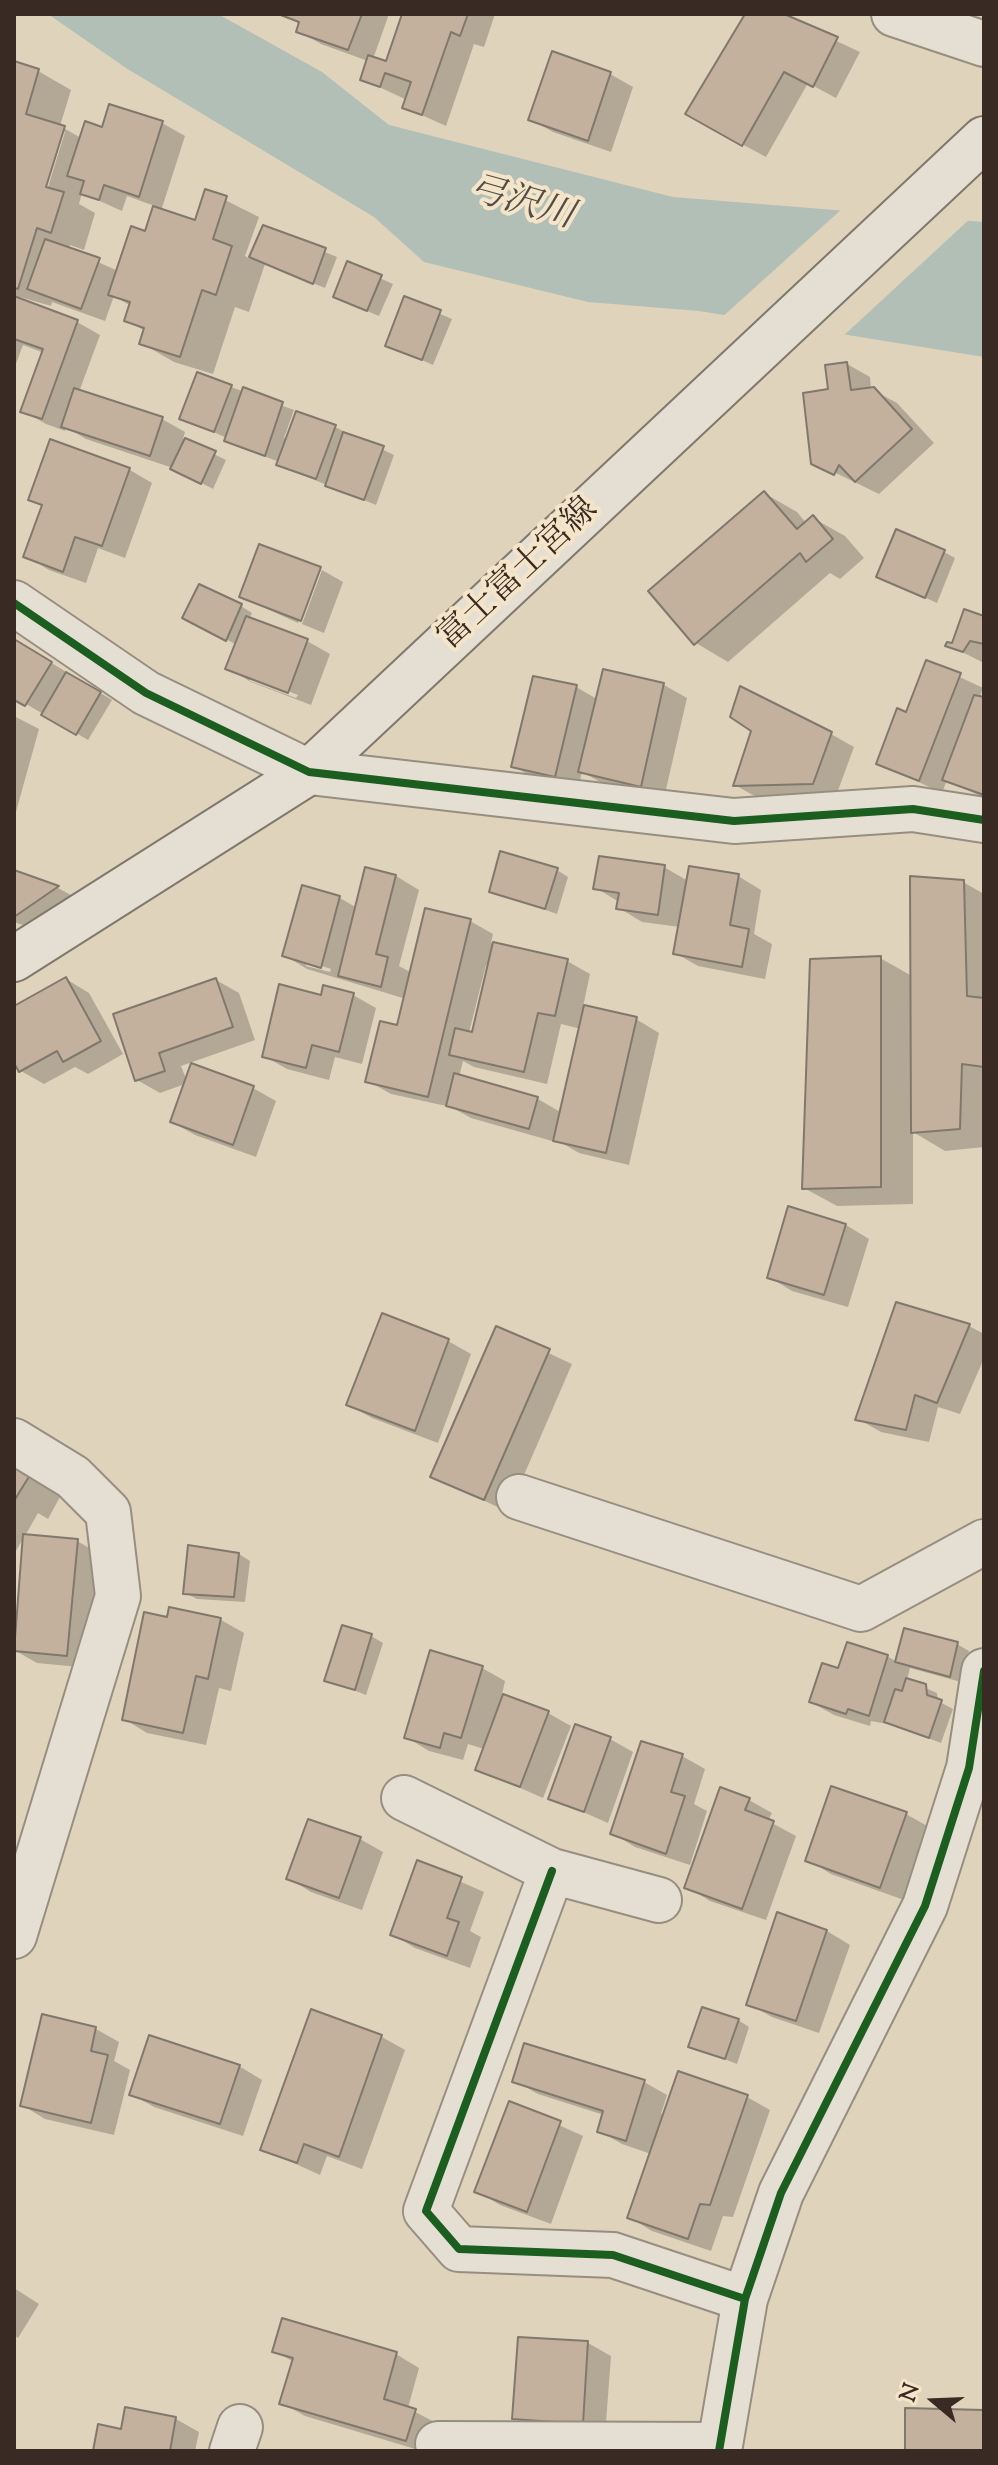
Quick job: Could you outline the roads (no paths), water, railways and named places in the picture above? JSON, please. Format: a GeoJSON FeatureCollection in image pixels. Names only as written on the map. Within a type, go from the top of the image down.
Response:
{"type":"FeatureCollection","features":[{"type":"Feature","properties":{"kind":"street"},"geometry":{"type":"LineString","coordinates":[[894,14],[984,44]]}},
{"type":"Feature","properties":{"kind":"street","name":"富士富士宮線"},"geometry":{"type":"LineString","coordinates":[[14,959],[309,772],[984,139]]}},
{"type":"Feature","properties":{"kind":"street"},"geometry":{"type":"LineString","coordinates":[[14,603],[146,693],[309,772],[734,821],[913,809],[984,820]]}},
{"type":"Feature","properties":{"kind":"street"},"geometry":{"type":"LineString","coordinates":[[14,1441],[73,1477],[108,1512],[118,1596],[14,1936]]}},
{"type":"Feature","properties":{"kind":"street"},"geometry":{"type":"LineString","coordinates":[[519,1497],[861,1609],[984,1542]]}},
{"type":"Feature","properties":{"kind":"street"},"geometry":{"type":"LineString","coordinates":[[438,2444],[720,2448],[745,2299],[781,2193],[925,1906],[977,1771],[984,1671]]}},
{"type":"Feature","properties":{"kind":"street"},"geometry":{"type":"LineString","coordinates":[[404,1798],[552,1871],[659,1900]]}},
{"type":"Feature","properties":{"kind":"street"},"geometry":{"type":"LineString","coordinates":[[552,1871],[426,2211],[459,2249],[613,2255],[745,2299]]}},
{"type":"Feature","properties":{"kind":"water","name":"弓沢川"},"geometry":{"type":"Polygon","coordinates":[[[48,14],[218,14],[322,72],[389,125],[673,197],[984,222],[984,357],[699,311],[588,302],[424,262],[374,217],[126,68],[48,14]]]}}]}
